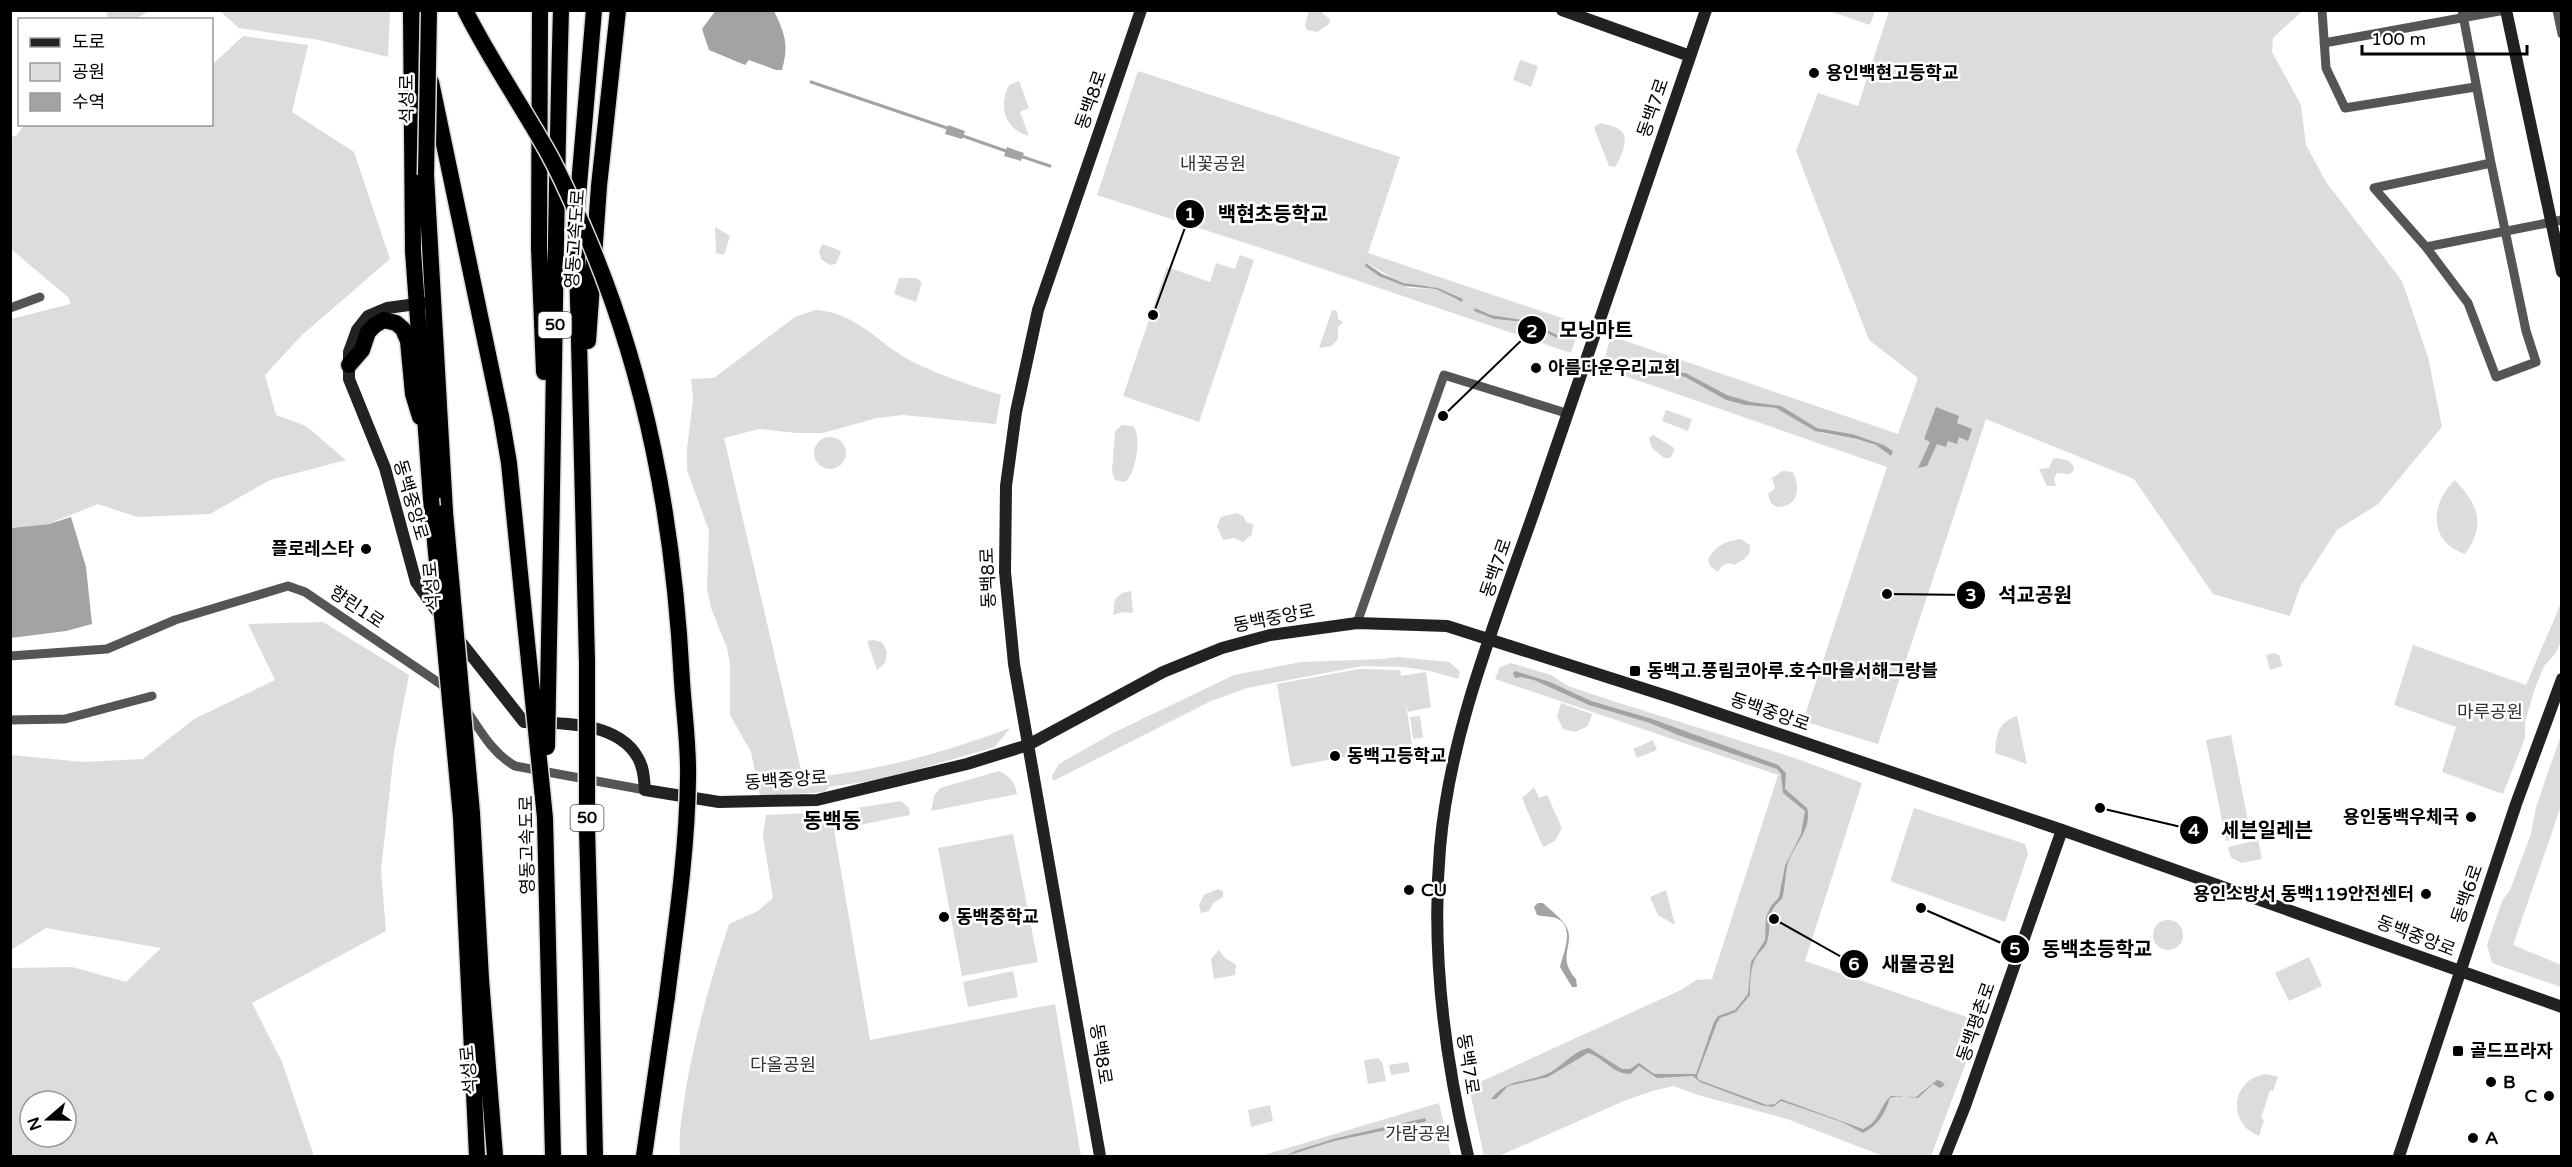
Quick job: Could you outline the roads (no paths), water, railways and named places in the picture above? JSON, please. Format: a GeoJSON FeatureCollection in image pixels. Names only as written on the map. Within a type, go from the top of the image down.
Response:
{"type":"FeatureCollection","features":[{"type":"Feature","properties":{"kind":"highway"},"geometry":{"type":"LineString","coordinates":[[411,10],[419,175]]}},
{"type":"Feature","properties":{"kind":"highway"},"geometry":{"type":"LineString","coordinates":[[418,10],[459,225],[503,428],[514,509],[545,818]]}},
{"type":"Feature","properties":{"kind":"highway","name":"석성로"},"geometry":{"type":"LineString","coordinates":[[429,10],[419,175],[426,303],[445,512],[466,815],[495,1156]]}},
{"type":"Feature","properties":{"kind":"highway"},"geometry":{"type":"LineString","coordinates":[[465,10],[548,152],[609,289],[634,365],[667,514],[678,607],[688,777],[681,887],[644,1156]]}},
{"type":"Feature","properties":{"kind":"highway","name":"영동고속도로"},"geometry":{"type":"LineString","coordinates":[[540,10],[539,248],[552,533]]}},
{"type":"Feature","properties":{"kind":"highway","name":"영동고속도로"},"geometry":{"type":"LineString","coordinates":[[553,1156],[545,818],[552,533],[555,211],[561,10]]}},
{"type":"Feature","properties":{"kind":"highway","name":"영동고속도로"},"geometry":{"type":"LineString","coordinates":[[594,10],[576,220],[582,543],[587,662],[587,829],[595,1156]]}},
{"type":"Feature","properties":{"kind":"highway","name":"영동고속도로"},"geometry":{"type":"LineString","coordinates":[[582,543],[588,332],[599,186],[618,10]]}},
{"type":"Feature","properties":{"kind":"highway"},"geometry":{"type":"LineString","coordinates":[[426,303],[431,499],[466,815],[477,1156]]}},
{"type":"Feature","properties":{"kind":"highway"},"geometry":{"type":"LineString","coordinates":[[349,365],[362,350],[368,332],[375,325],[384,320],[396,323],[403,329],[408,341],[412,394],[428,440]]}},
{"type":"Feature","properties":{"kind":"street","name":"동백8로"},"geometry":{"type":"LineString","coordinates":[[1100,1156],[1014,664],[1005,572],[1006,486],[1016,412],[1038,310],[1141,10]]}},
{"type":"Feature","properties":{"kind":"street"},"geometry":{"type":"LineString","coordinates":[[1562,10],[1690,56]]}},
{"type":"Feature","properties":{"kind":"street","name":"동백7로"},"geometry":{"type":"LineString","coordinates":[[1468,1156],[1449,1067],[1441,1002],[1438,949],[1440,850],[1455,750],[1566,413],[1706,10]]}},
{"type":"Feature","properties":{"kind":"street"},"geometry":{"type":"LineString","coordinates":[[2322,10],[2326,68],[2344,108],[2475,87]]}},
{"type":"Feature","properties":{"kind":"street"},"geometry":{"type":"LineString","coordinates":[[2324,43],[2463,14],[2505,10],[2556,221],[2562,272]]}},
{"type":"Feature","properties":{"kind":"street"},"geometry":{"type":"LineString","coordinates":[[2557,10],[2562,34]]}},
{"type":"Feature","properties":{"kind":"street"},"geometry":{"type":"LineString","coordinates":[[2463,14],[2504,231],[2526,331],[2536,362],[2496,377],[2469,303],[2426,247],[2374,188],[2491,164]]}},
{"type":"Feature","properties":{"kind":"street"},"geometry":{"type":"LineString","coordinates":[[2426,247],[2556,221]]}},
{"type":"Feature","properties":{"kind":"street"},"geometry":{"type":"LineString","coordinates":[[10,308],[40,297]]}},
{"type":"Feature","properties":{"kind":"street","name":"동백중앙로"},"geometry":{"type":"LineString","coordinates":[[426,303],[387,308],[368,316],[357,330],[349,352],[349,378],[386,468],[416,582],[524,722],[566,723],[606,730],[638,756],[643,770],[645,790],[719,802],[817,800],[967,765],[1028,745],[1163,672],[1222,648],[1270,635],[1357,623],[1447,626],[1673,698],[2062,830],[2562,1007]]}},
{"type":"Feature","properties":{"kind":"street"},"geometry":{"type":"LineString","coordinates":[[1357,623],[1444,375],[1566,413]]}},
{"type":"Feature","properties":{"kind":"street","name":"향린1로"},"geometry":{"type":"LineString","coordinates":[[10,656],[107,648],[175,620],[278,588],[296,588],[441,682],[458,697],[493,749],[509,763],[530,771],[645,790]]}},
{"type":"Feature","properties":{"kind":"street","name":"동백6로"},"geometry":{"type":"LineString","coordinates":[[2399,1156],[2459,972],[2562,679]]}},
{"type":"Feature","properties":{"kind":"street"},"geometry":{"type":"LineString","coordinates":[[10,720],[65,719],[152,696]]}},
{"type":"Feature","properties":{"kind":"street","name":"동백평촌로"},"geometry":{"type":"LineString","coordinates":[[1945,1156],[1965,1106],[2062,830]]}},
{"type":"Feature","properties":{"kind":"water"},"geometry":{"type":"Polygon","coordinates":[[[716,10],[774,11],[785,39],[782,70],[749,60],[745,65],[709,50],[702,29],[716,10]]]}},
{"type":"Feature","properties":{"kind":"water"},"geometry":{"type":"Polygon","coordinates":[[[948,125],[965,131],[962,139],[945,134],[948,125]]]}},
{"type":"Feature","properties":{"kind":"water"},"geometry":{"type":"Polygon","coordinates":[[[1007,147],[1024,153],[1021,161],[1004,156],[1007,147]]]}},
{"type":"Feature","properties":{"kind":"water"},"geometry":{"type":"Polygon","coordinates":[[[1366,263],[1382,274],[1404,283],[1438,288],[1463,299],[1462,302],[1436,289],[1404,286],[1379,276],[1365,266],[1366,263]]]}},
{"type":"Feature","properties":{"kind":"water"},"geometry":{"type":"Polygon","coordinates":[[[1475,308],[1491,315],[1530,321],[1557,335],[1557,338],[1525,322],[1494,319],[1474,311],[1475,308]]]}},
{"type":"Feature","properties":{"kind":"water"},"geometry":{"type":"Polygon","coordinates":[[[1628,361],[1651,371],[1686,373],[1727,395],[1751,402],[1781,406],[1817,428],[1852,434],[1884,445],[1893,451],[1891,456],[1876,445],[1815,431],[1776,408],[1745,405],[1726,400],[1685,377],[1642,372],[1627,364],[1628,361]]]}},
{"type":"Feature","properties":{"kind":"water"},"geometry":{"type":"Polygon","coordinates":[[[1936,407],[1959,416],[1957,423],[1972,429],[1968,441],[1959,437],[1957,444],[1948,441],[1946,447],[1937,444],[1927,466],[1918,468],[1930,442],[1924,439],[1936,407]]]}},
{"type":"Feature","properties":{"kind":"water"},"geometry":{"type":"Polygon","coordinates":[[[71,517],[86,567],[92,624],[66,631],[11,638],[11,528],[49,524],[71,517]]]}},
{"type":"Feature","properties":{"kind":"water"},"geometry":{"type":"Polygon","coordinates":[[[1515,671],[1550,682],[1591,701],[1652,719],[1778,765],[1786,773],[1785,789],[1807,808],[1807,824],[1789,860],[1782,899],[1770,915],[1767,942],[1754,961],[1750,995],[1736,1012],[1720,1018],[1697,1076],[1699,1080],[1767,1105],[1775,1104],[1781,1099],[1863,1129],[1873,1122],[1891,1096],[1898,1096],[1890,1098],[1883,1114],[1873,1126],[1863,1133],[1842,1122],[1781,1101],[1773,1107],[1761,1105],[1700,1082],[1693,1076],[1657,1078],[1639,1066],[1630,1074],[1624,1073],[1588,1053],[1548,1077],[1508,1086],[1496,1099],[1491,1099],[1504,1087],[1549,1073],[1578,1052],[1589,1048],[1622,1069],[1630,1069],[1639,1063],[1654,1074],[1696,1074],[1714,1022],[1718,1016],[1735,1010],[1748,994],[1751,962],[1765,940],[1766,917],[1771,906],[1779,897],[1785,866],[1801,834],[1805,811],[1783,793],[1781,774],[1777,769],[1650,723],[1589,705],[1534,680],[1515,678],[1513,673],[1515,671]]]}},
{"type":"Feature","properties":{"kind":"water"},"geometry":{"type":"Polygon","coordinates":[[[1538,903],[1543,903],[1567,928],[1569,940],[1567,964],[1576,979],[1577,987],[1572,987],[1560,967],[1567,941],[1565,927],[1556,918],[1537,915],[1534,907],[1538,903]]]}},
{"type":"Feature","properties":{"kind":"water"},"geometry":{"type":"Polygon","coordinates":[[[1937,1080],[1945,1085],[1940,1088],[1933,1084],[1918,1098],[1904,1097],[1916,1097],[1937,1080]]]}},
{"type":"Feature","properties":{"kind":"water"},"geometry":{"type":"Polygon","coordinates":[[[1425,1118],[1424,1122],[1334,1141],[1286,1156],[1337,1138],[1425,1118]]]}},
{"type":"Feature","properties":{"kind":"waterway"},"geometry":{"type":"LineString","coordinates":[[811,82],[947,128]]}},
{"type":"Feature","properties":{"kind":"waterway"},"geometry":{"type":"LineString","coordinates":[[963,136],[1006,151]]}},
{"type":"Feature","properties":{"kind":"waterway"},"geometry":{"type":"LineString","coordinates":[[1023,157],[1050,166]]}},
{"type":"Feature","properties":{"kind":"place","name":"용인백현고등학교"},"geometry":{"type":"Point","coordinates":[1814,73]}},
{"type":"Feature","properties":{"kind":"place","name":"백현초등학교"},"geometry":{"type":"Point","coordinates":[1153,315]}},
{"type":"Feature","properties":{"kind":"place","name":"아름다운우리교회"},"geometry":{"type":"Point","coordinates":[1536,368]}},
{"type":"Feature","properties":{"kind":"place","name":"모닝마트"},"geometry":{"type":"Point","coordinates":[1443,416]}},
{"type":"Feature","properties":{"kind":"place","name":"플로레스타"},"geometry":{"type":"Point","coordinates":[366,549]}},
{"type":"Feature","properties":{"kind":"place","name":"석교공원"},"geometry":{"type":"Point","coordinates":[1887,594]}},
{"type":"Feature","properties":{"kind":"place","name":"동백고.풍림코아루.호수마을서해그랑블"},"geometry":{"type":"Point","coordinates":[1635,671]}},
{"type":"Feature","properties":{"kind":"place","name":"동백고등학교"},"geometry":{"type":"Point","coordinates":[1335,756]}},
{"type":"Feature","properties":{"kind":"place","name":"세븐일레븐"},"geometry":{"type":"Point","coordinates":[2100,808]}},
{"type":"Feature","properties":{"kind":"place","name":"용인동백우체국"},"geometry":{"type":"Point","coordinates":[2471,817]}},
{"type":"Feature","properties":{"kind":"place","name":"CU"},"geometry":{"type":"Point","coordinates":[1409,890]}},
{"type":"Feature","properties":{"kind":"place","name":"용인소방서 동백119안전센터"},"geometry":{"type":"Point","coordinates":[2426,894]}},
{"type":"Feature","properties":{"kind":"place","name":"동백초등학교"},"geometry":{"type":"Point","coordinates":[1921,908]}},
{"type":"Feature","properties":{"kind":"place","name":"동백중학교"},"geometry":{"type":"Point","coordinates":[944,917]}},
{"type":"Feature","properties":{"kind":"place","name":"새물공원"},"geometry":{"type":"Point","coordinates":[1774,919]}},
{"type":"Feature","properties":{"kind":"place","name":"골드프라자"},"geometry":{"type":"Point","coordinates":[2458,1051]}},
{"type":"Feature","properties":{"kind":"place","name":"B"},"geometry":{"type":"Point","coordinates":[2491,1082]}},
{"type":"Feature","properties":{"kind":"place","name":"C"},"geometry":{"type":"Point","coordinates":[2549,1096]}},
{"type":"Feature","properties":{"kind":"place","name":"A"},"geometry":{"type":"Point","coordinates":[2473,1138]}},
{"type":"Feature","properties":{"kind":"district","name":"동백동"},"geometry":{"type":"Point","coordinates":[832,821]}},
{"type":"Feature","properties":{"kind":"park label","name":"내꽃공원"},"geometry":{"type":"Point","coordinates":[1213,164]}},
{"type":"Feature","properties":{"kind":"park label","name":"마루공원"},"geometry":{"type":"Point","coordinates":[2490,712]}},
{"type":"Feature","properties":{"kind":"park label","name":"다올공원"},"geometry":{"type":"Point","coordinates":[783,1065]}},
{"type":"Feature","properties":{"kind":"park label","name":"가람공원"},"geometry":{"type":"Point","coordinates":[1418,1134]}}]}
